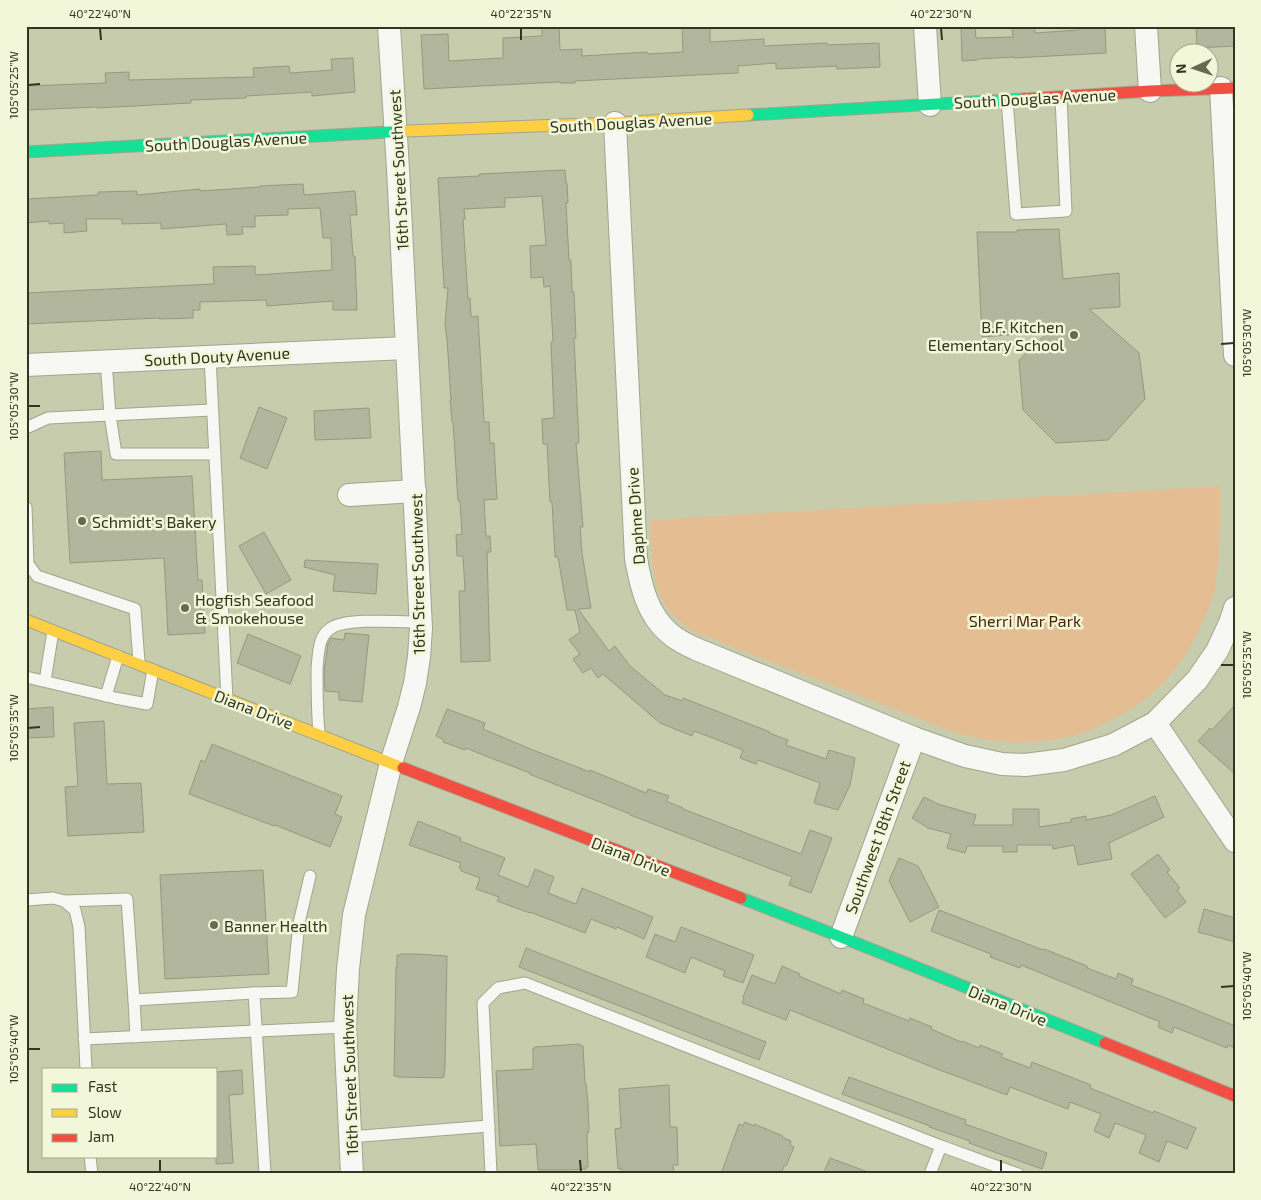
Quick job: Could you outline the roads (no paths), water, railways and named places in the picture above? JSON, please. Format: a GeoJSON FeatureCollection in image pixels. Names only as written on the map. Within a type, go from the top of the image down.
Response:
{"type":"FeatureCollection","features":[{"type":"Feature","properties":{"kind":"street","name":"16th Street Southwest"},"geometry":{"type":"LineString","coordinates":[[352,1174],[345,1027],[348,969],[354,915],[391,763],[415,683],[421,622],[390,26]]}},
{"type":"Feature","properties":{"kind":"street"},"geometry":{"type":"LineString","coordinates":[[925,26],[930,105]]}},
{"type":"Feature","properties":{"kind":"street"},"geometry":{"type":"LineString","coordinates":[[1146,26],[1150,92]]}},
{"type":"Feature","properties":{"kind":"street","name":"South Douglas Avenue"},"geometry":{"type":"LineString","coordinates":[[26,152],[396,131],[615,124],[1228,88]]}},
{"type":"Feature","properties":{"kind":"street"},"geometry":{"type":"LineString","coordinates":[[1228,88],[1235,355]]}},
{"type":"Feature","properties":{"kind":"street","name":"Daphne Drive"},"geometry":{"type":"LineString","coordinates":[[615,124],[636,559],[640,583],[648,605],[670,634],[696,649],[914,738],[965,756],[1002,764],[1025,765],[1064,760],[1113,745],[1155,723],[1196,680],[1217,651],[1235,608]]}},
{"type":"Feature","properties":{"kind":"street","name":"South Douty Avenue"},"geometry":{"type":"LineString","coordinates":[[26,365],[407,348]]}},
{"type":"Feature","properties":{"kind":"street"},"geometry":{"type":"LineString","coordinates":[[349,495],[415,491]]}},
{"type":"Feature","properties":{"kind":"street","name":"Diana Drive"},"geometry":{"type":"LineString","coordinates":[[26,620],[841,937],[1235,1096]]}},
{"type":"Feature","properties":{"kind":"street"},"geometry":{"type":"LineString","coordinates":[[1155,723],[1235,841]]}},
{"type":"Feature","properties":{"kind":"street","name":"Southwest 18th Street"},"geometry":{"type":"LineString","coordinates":[[841,937],[914,738]]}},
{"type":"Feature","properties":{"kind":"lane"},"geometry":{"type":"LineString","coordinates":[[1007,100],[1016,214],[1066,211],[1061,97]]}},
{"type":"Feature","properties":{"kind":"lane"},"geometry":{"type":"LineString","coordinates":[[210,357],[227,698]]}},
{"type":"Feature","properties":{"kind":"lane"},"geometry":{"type":"LineString","coordinates":[[106,361],[110,415],[116,454],[214,454]]}},
{"type":"Feature","properties":{"kind":"lane"},"geometry":{"type":"LineString","coordinates":[[26,428],[48,418],[212,410]]}},
{"type":"Feature","properties":{"kind":"lane"},"geometry":{"type":"LineString","coordinates":[[26,507],[28,564],[37,576],[135,609],[139,664]]}},
{"type":"Feature","properties":{"kind":"lane"},"geometry":{"type":"LineString","coordinates":[[319,735],[317,708],[318,653],[320,642],[325,634],[334,627],[347,623],[421,622]]}},
{"type":"Feature","properties":{"kind":"lane"},"geometry":{"type":"LineString","coordinates":[[45,682],[54,630]]}},
{"type":"Feature","properties":{"kind":"lane"},"geometry":{"type":"LineString","coordinates":[[106,696],[118,656]]}},
{"type":"Feature","properties":{"kind":"lane"},"geometry":{"type":"LineString","coordinates":[[26,677],[147,704],[153,670]]}},
{"type":"Feature","properties":{"kind":"lane"},"geometry":{"type":"LineString","coordinates":[[134,1000],[292,992],[299,923],[310,876]]}},
{"type":"Feature","properties":{"kind":"lane"},"geometry":{"type":"LineString","coordinates":[[26,900],[53,898],[64,901],[127,899],[136,1037]]}},
{"type":"Feature","properties":{"kind":"lane"},"geometry":{"type":"LineString","coordinates":[[64,901],[75,910],[79,927],[86,1068]]}},
{"type":"Feature","properties":{"kind":"lane"},"geometry":{"type":"LineString","coordinates":[[491,1174],[483,1003],[498,988],[525,983],[941,1146],[1018,1174]]}},
{"type":"Feature","properties":{"kind":"lane"},"geometry":{"type":"LineString","coordinates":[[254,993],[265,1174]]}},
{"type":"Feature","properties":{"kind":"lane"},"geometry":{"type":"LineString","coordinates":[[84,1040],[345,1027]]}},
{"type":"Feature","properties":{"kind":"lane"},"geometry":{"type":"LineString","coordinates":[[350,1137],[489,1126]]}},
{"type":"Feature","properties":{"kind":"lane"},"geometry":{"type":"LineString","coordinates":[[930,1174],[941,1146]]}},
{"type":"Feature","properties":{"kind":"lane"},"geometry":{"type":"LineString","coordinates":[[90,1158],[92,1174]]}},
{"type":"Feature","properties":{"kind":"place","name":"B.F. Kitchen Elementary School"},"geometry":{"type":"Point","coordinates":[1074,335]}},
{"type":"Feature","properties":{"kind":"place","name":"Schmidt's Bakery"},"geometry":{"type":"Point","coordinates":[82,521]}},
{"type":"Feature","properties":{"kind":"place","name":"Hogfish Seafood & Smokehouse"},"geometry":{"type":"Point","coordinates":[185,608]}},
{"type":"Feature","properties":{"kind":"place","name":"Banner Health"},"geometry":{"type":"Point","coordinates":[214,925]}},
{"type":"Feature","properties":{"kind":"park label","name":"Sherri Mar Park"},"geometry":{"type":"Point","coordinates":[1025,620]}}]}
